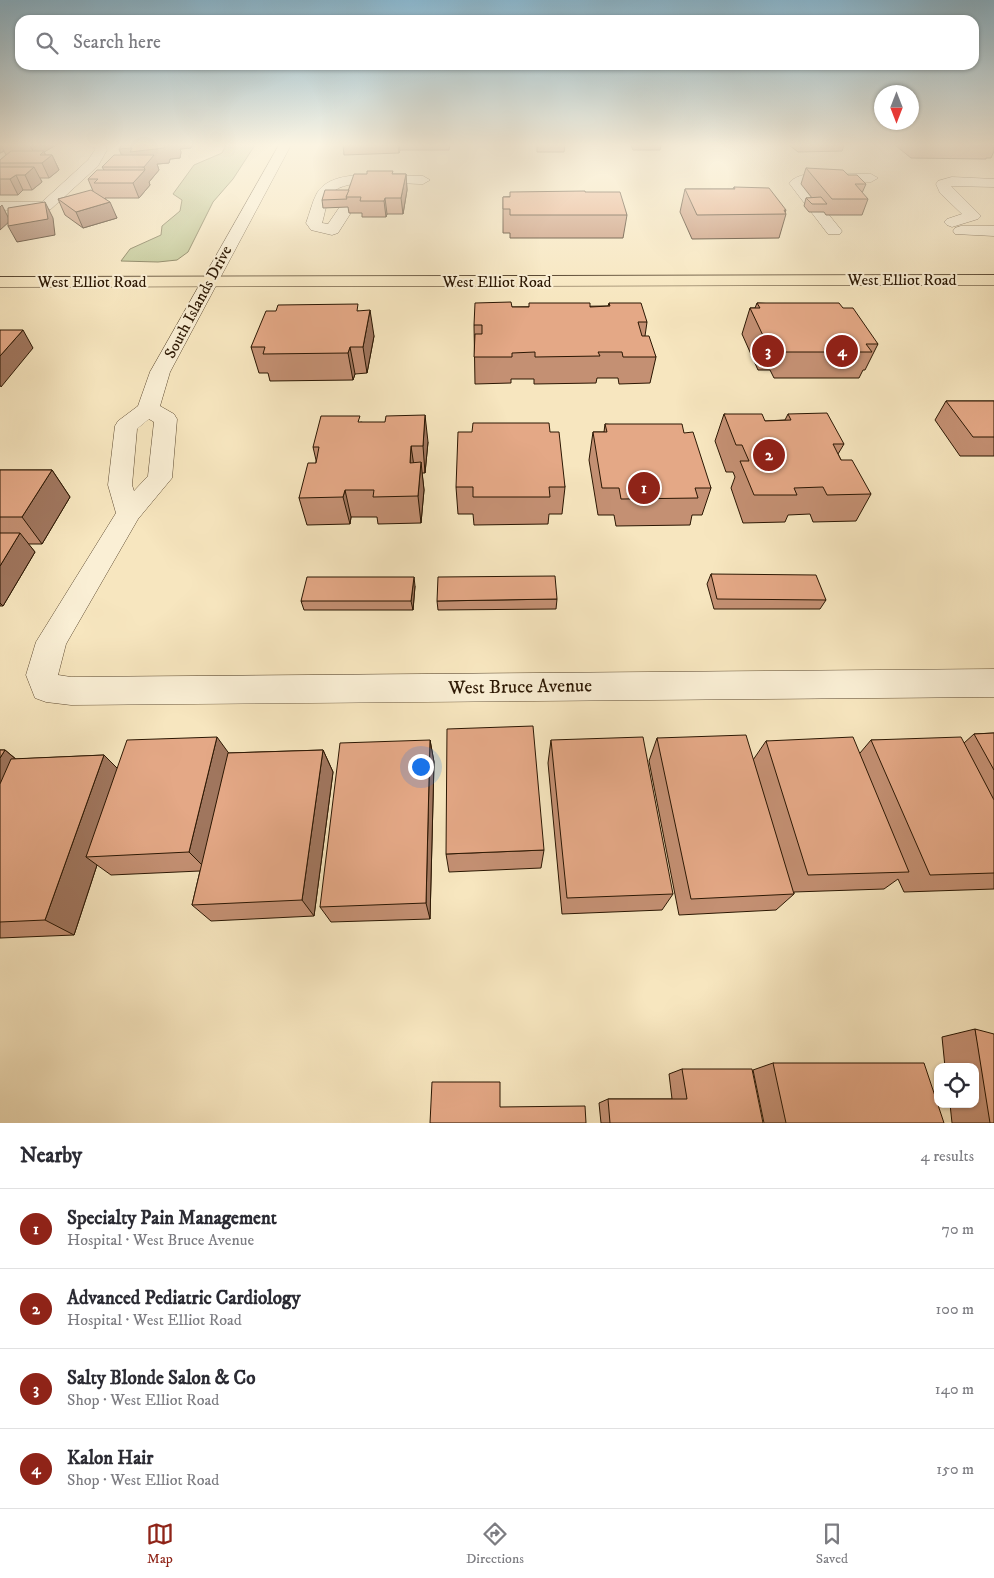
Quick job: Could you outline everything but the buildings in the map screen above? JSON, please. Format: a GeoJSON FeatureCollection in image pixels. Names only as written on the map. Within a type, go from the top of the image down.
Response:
{"type":"FeatureCollection","features":[{"type":"Feature","properties":{"kind":"main road","name":"West Elliot Road"},"geometry":{"type":"LineString","coordinates":[[0,282],[994,280]]}},
{"type":"Feature","properties":{"kind":"street"},"geometry":{"type":"LineString","coordinates":[[0,206],[46,206],[55,197]]}},
{"type":"Feature","properties":{"kind":"street","name":"South Islands Drive"},"geometry":{"type":"LineString","coordinates":[[148,410],[160,372],[256,197]]}},
{"type":"Feature","properties":{"kind":"street"},"geometry":{"type":"LineString","coordinates":[[323,197],[314,223],[317,227],[327,229],[343,198],[346,197]]}},
{"type":"Feature","properties":{"kind":"street"},"geometry":{"type":"LineString","coordinates":[[807,197],[834,231]]}},
{"type":"Feature","properties":{"kind":"street"},"geometry":{"type":"LineString","coordinates":[[953,197],[974,216],[957,226],[994,231]]}},
{"type":"Feature","properties":{"kind":"street"},"geometry":{"type":"LineString","coordinates":[[148,410],[166,419],[160,478],[129,513],[120,485],[126,426],[148,410]]}},
{"type":"Feature","properties":{"kind":"street"},"geometry":{"type":"LineString","coordinates":[[121,470],[162,462]]}},
{"type":"Feature","properties":{"kind":"street","name":"West Bruce Avenue"},"geometry":{"type":"LineString","coordinates":[[129,513],[51,642],[42,675],[46,688],[71,691],[994,683]]}},
{"type":"Feature","properties":{"kind":"green space"},"geometry":{"type":"Polygon","coordinates":[[[178,197],[217,197],[188,252],[177,260],[158,262],[121,261],[130,249],[161,235],[162,226],[180,211],[182,200],[178,197]]]}},
{"type":"Feature","properties":{"kind":"place","name":"Salty Blonde Salon & Co"},"geometry":{"type":"Point","coordinates":[768,351]}},
{"type":"Feature","properties":{"kind":"place","name":"Kalon Hair"},"geometry":{"type":"Point","coordinates":[842,351]}},
{"type":"Feature","properties":{"kind":"place","name":"Advanced Pediatric Cardiology"},"geometry":{"type":"Point","coordinates":[769,455]}},
{"type":"Feature","properties":{"kind":"place","name":"Specialty Pain Management"},"geometry":{"type":"Point","coordinates":[644,488]}}]}
